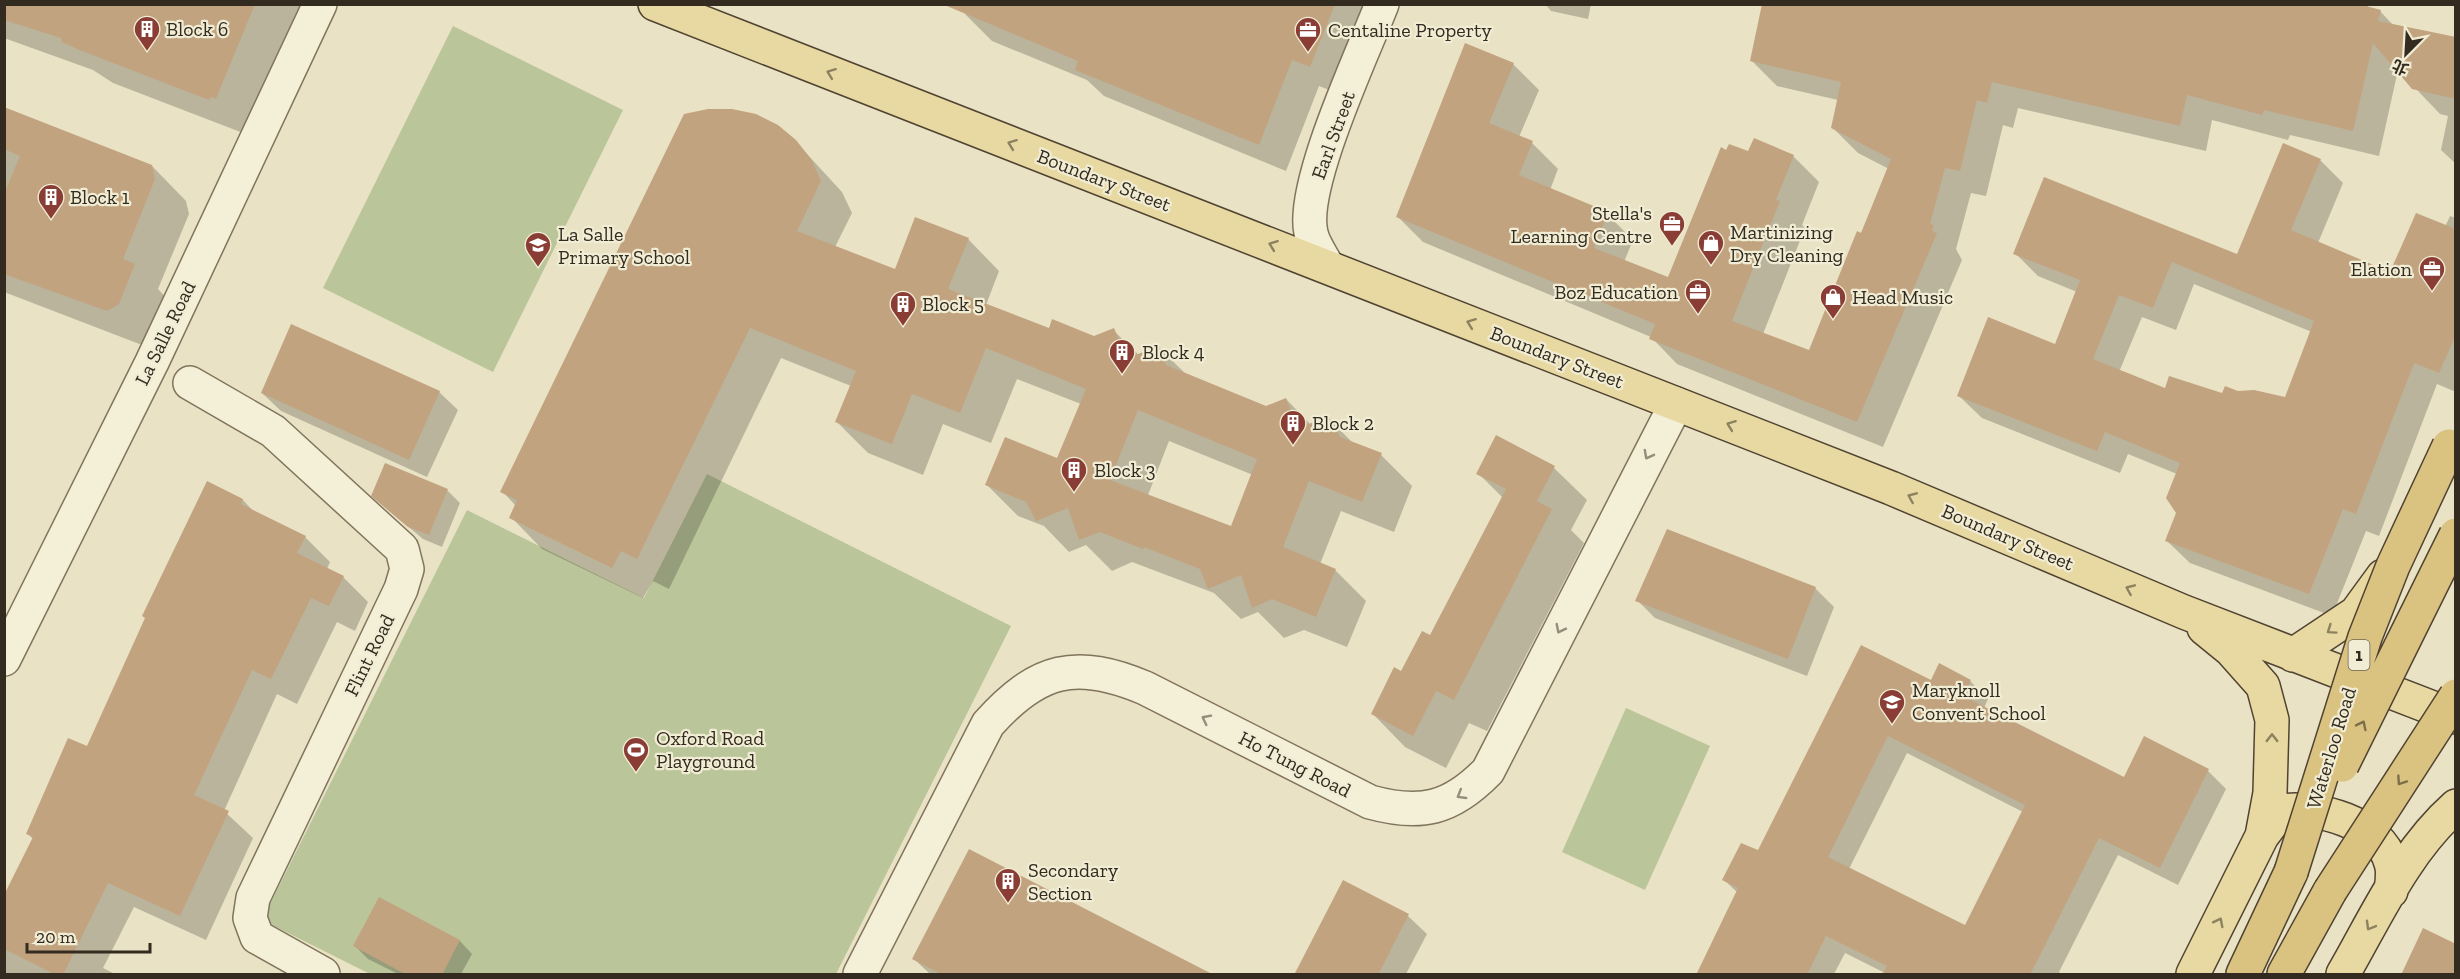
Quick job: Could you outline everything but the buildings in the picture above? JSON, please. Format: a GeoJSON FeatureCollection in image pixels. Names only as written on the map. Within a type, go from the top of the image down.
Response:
{"type":"FeatureCollection","features":[{"type":"Feature","properties":{"kind":"highway","name":"Waterloo Road"},"geometry":{"type":"LineString","coordinates":[[2243,975],[2291,872],[2365,637],[2393,566],[2456,434]]}},
{"type":"Feature","properties":{"kind":"highway"},"geometry":{"type":"LineString","coordinates":[[2291,872],[2456,535]]}},
{"type":"Feature","properties":{"kind":"highway"},"geometry":{"type":"LineString","coordinates":[[2284,975],[2331,891],[2456,696]]}},
{"type":"Feature","properties":{"kind":"main road","name":"Boundary Street"},"geometry":{"type":"LineString","coordinates":[[655,4],[1891,488],[2184,612],[2456,717]]}},
{"type":"Feature","properties":{"kind":"main road"},"geometry":{"type":"LineString","coordinates":[[2293,655],[2356,613],[2368,600],[2456,444]]}},
{"type":"Feature","properties":{"kind":"main road"},"geometry":{"type":"LineString","coordinates":[[2184,612],[2231,650],[2263,686],[2272,730],[2271,793],[2262,836]]}},
{"type":"Feature","properties":{"kind":"main road"},"geometry":{"type":"LineString","coordinates":[[2343,975],[2391,891],[2436,824],[2456,806]]}},
{"type":"Feature","properties":{"kind":"main road"},"geometry":{"type":"LineString","coordinates":[[2193,975],[2262,836],[2281,811],[2311,810],[2342,818],[2374,837],[2386,851],[2391,863],[2391,891]]}},
{"type":"Feature","properties":{"kind":"street","name":"La Salle Road"},"geometry":{"type":"LineString","coordinates":[[4,659],[152,362],[320,4]]}},
{"type":"Feature","properties":{"kind":"street","name":"Earl Street"},"geometry":{"type":"LineString","coordinates":[[1327,266],[1311,233],[1311,200],[1322,155],[1383,4]]}},
{"type":"Feature","properties":{"kind":"street","name":"Flint Road"},"geometry":{"type":"LineString","coordinates":[[190,383],[273,431],[402,549],[407,569],[401,589],[254,898],[250,918],[257,937],[322,975]]}},
{"type":"Feature","properties":{"kind":"street","name":"Ho Tung Road"},"geometry":{"type":"LineString","coordinates":[[860,975],[988,724],[1012,697],[1042,679],[1077,671],[1112,674],[1370,802],[1396,809],[1422,809],[1439,805],[1470,790],[1488,771],[1676,404]]}},
{"type":"Feature","properties":{"kind":"green space"},"geometry":{"type":"Polygon","coordinates":[[[453,26],[623,110],[493,372],[323,288],[453,26]]]}},
{"type":"Feature","properties":{"kind":"green space","name":"Oxford Road Playground"},"geometry":{"type":"Polygon","coordinates":[[[707,474],[1011,626],[836,974],[370,974],[262,920],[467,510],[644,598],[707,474]]]}},
{"type":"Feature","properties":{"kind":"green space"},"geometry":{"type":"Polygon","coordinates":[[[1626,708],[1710,746],[1645,890],[1562,852],[1626,708]]]}},
{"type":"Feature","properties":{"kind":"place","name":"Block 6"},"geometry":{"type":"Point","coordinates":[147,52]}},
{"type":"Feature","properties":{"kind":"place","name":"Centaline Property"},"geometry":{"type":"Point","coordinates":[1308,53]}},
{"type":"Feature","properties":{"kind":"place","name":"Block 1"},"geometry":{"type":"Point","coordinates":[51,220]}},
{"type":"Feature","properties":{"kind":"place","name":"Stella's Learning Centre"},"geometry":{"type":"Point","coordinates":[1672,247]}},
{"type":"Feature","properties":{"kind":"place","name":"Martinizing Dry Cleaning"},"geometry":{"type":"Point","coordinates":[1711,266]}},
{"type":"Feature","properties":{"kind":"place","name":"La Salle Primary School"},"geometry":{"type":"Point","coordinates":[538,268]}},
{"type":"Feature","properties":{"kind":"place","name":"Elation"},"geometry":{"type":"Point","coordinates":[2432,292]}},
{"type":"Feature","properties":{"kind":"place","name":"Boz Education"},"geometry":{"type":"Point","coordinates":[1698,315]}},
{"type":"Feature","properties":{"kind":"place","name":"Head Music"},"geometry":{"type":"Point","coordinates":[1833,320]}},
{"type":"Feature","properties":{"kind":"place","name":"Block 5"},"geometry":{"type":"Point","coordinates":[903,327]}},
{"type":"Feature","properties":{"kind":"place","name":"Block 4"},"geometry":{"type":"Point","coordinates":[1122,375]}},
{"type":"Feature","properties":{"kind":"place","name":"Block 2"},"geometry":{"type":"Point","coordinates":[1293,446]}},
{"type":"Feature","properties":{"kind":"place","name":"Block 3"},"geometry":{"type":"Point","coordinates":[1074,493]}},
{"type":"Feature","properties":{"kind":"place","name":"Maryknoll Convent School"},"geometry":{"type":"Point","coordinates":[1892,725]}},
{"type":"Feature","properties":{"kind":"place","name":"Oxford Road Playground"},"geometry":{"type":"Point","coordinates":[636,773]}},
{"type":"Feature","properties":{"kind":"place","name":"Secondary Section"},"geometry":{"type":"Point","coordinates":[1008,904]}}]}
